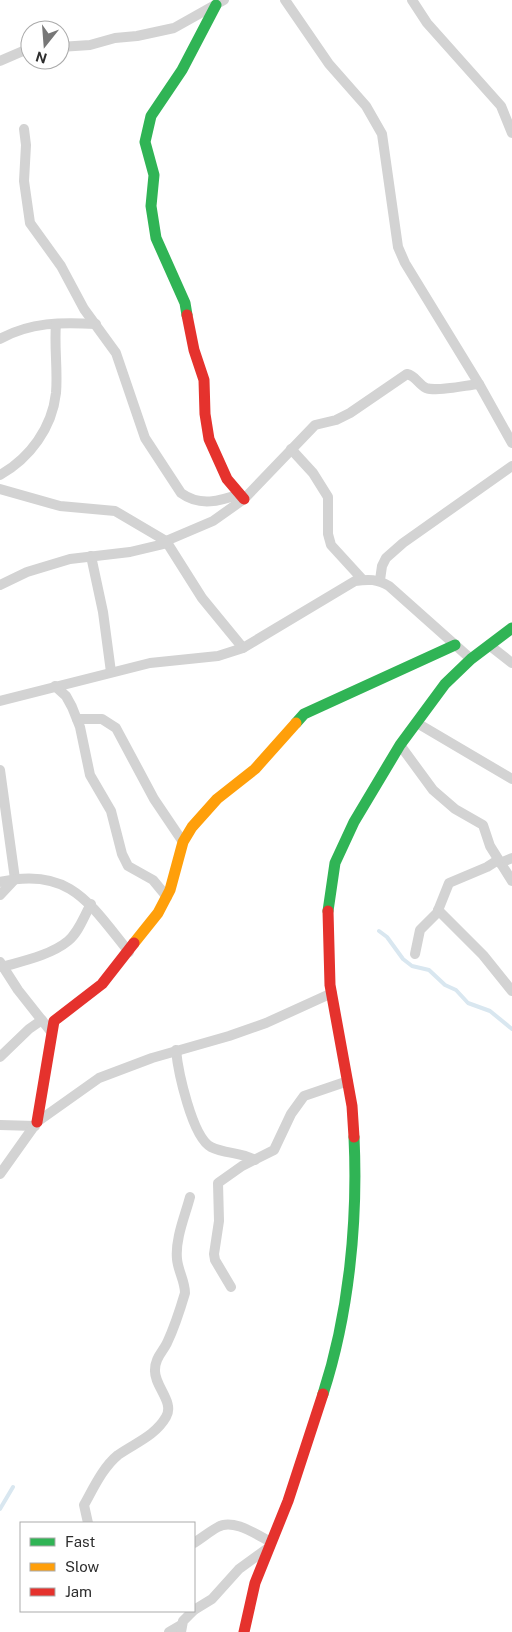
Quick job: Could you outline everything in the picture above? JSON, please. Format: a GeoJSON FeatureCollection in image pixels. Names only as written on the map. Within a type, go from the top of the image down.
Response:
{"type":"FeatureCollection","features":[{"type":"Feature","properties":{"kind":"street"},"geometry":{"type":"LineString","coordinates":[[285,0],[329,64],[376,121],[382,134],[398,247],[409,271],[479,384],[512,443]]}},
{"type":"Feature","properties":{"kind":"street"},"geometry":{"type":"LineString","coordinates":[[412,0],[427,23],[501,106],[512,133]]}},
{"type":"Feature","properties":{"kind":"street"},"geometry":{"type":"LineString","coordinates":[[70,46],[90,45],[115,38],[156,33],[174,28],[220,2]]}},
{"type":"Feature","properties":{"kind":"street"},"geometry":{"type":"LineString","coordinates":[[220,2],[182,70],[151,116],[145,142],[154,175],[151,206],[156,238],[164,260],[185,303],[194,350],[204,380],[205,414],[209,439],[218,461],[242,497]]}},
{"type":"Feature","properties":{"kind":"street"},"geometry":{"type":"LineString","coordinates":[[0,61],[20,52]]}},
{"type":"Feature","properties":{"kind":"street"},"geometry":{"type":"LineString","coordinates":[[24,129],[26,145],[24,181],[30,223],[61,266],[79,300],[121,362],[145,438],[181,493],[201,501],[216,502],[242,497]]}},
{"type":"Feature","properties":{"kind":"street"},"geometry":{"type":"LineString","coordinates":[[0,476],[25,456],[48,424],[56,392],[56,324]]}},
{"type":"Feature","properties":{"kind":"street"},"geometry":{"type":"LineString","coordinates":[[0,340],[12,333],[36,325],[96,324]]}},
{"type":"Feature","properties":{"kind":"street"},"geometry":{"type":"LineString","coordinates":[[0,584],[27,572],[70,559],[130,552],[167,542],[213,520],[242,497],[315,425],[336,420],[350,413],[407,374],[414,376],[423,386],[433,389],[479,384]]}},
{"type":"Feature","properties":{"kind":"street"},"geometry":{"type":"LineString","coordinates":[[291,449],[313,473],[328,497],[328,534],[331,545],[363,580]]}},
{"type":"Feature","properties":{"kind":"street"},"geometry":{"type":"LineString","coordinates":[[380,580],[382,566],[386,558],[403,543],[512,466]]}},
{"type":"Feature","properties":{"kind":"street"},"geometry":{"type":"LineString","coordinates":[[0,489],[60,506],[115,511],[167,542],[193,585],[243,648]]}},
{"type":"Feature","properties":{"kind":"street"},"geometry":{"type":"LineString","coordinates":[[91,556],[103,612],[111,672]]}},
{"type":"Feature","properties":{"kind":"street"},"geometry":{"type":"LineString","coordinates":[[0,701],[150,663],[218,656],[243,648],[355,581],[363,580],[380,580],[471,659]]}},
{"type":"Feature","properties":{"kind":"street"},"geometry":{"type":"LineString","coordinates":[[244,1632],[253,1591],[269,1545],[288,1501],[329,1375],[348,1280],[354,1232],[356,1199],[352,1115],[348,1081],[332,993],[328,901],[335,863],[354,822],[400,745],[445,684],[471,659],[512,628]]}},
{"type":"Feature","properties":{"kind":"street"},"geometry":{"type":"LineString","coordinates":[[36,1124],[56,1018],[102,984],[129,952],[167,897],[183,842],[192,827],[217,799],[255,769],[304,714],[455,645]]}},
{"type":"Feature","properties":{"kind":"street"},"geometry":{"type":"LineString","coordinates":[[489,645],[512,663]]}},
{"type":"Feature","properties":{"kind":"street"},"geometry":{"type":"LineString","coordinates":[[55,686],[66,696],[77,719],[90,775],[111,811],[122,854],[128,866],[153,880],[167,897]]}},
{"type":"Feature","properties":{"kind":"street"},"geometry":{"type":"LineString","coordinates":[[77,719],[102,719],[116,728],[154,799],[183,842]]}},
{"type":"Feature","properties":{"kind":"street"},"geometry":{"type":"LineString","coordinates":[[417,723],[512,779]]}},
{"type":"Feature","properties":{"kind":"street"},"geometry":{"type":"LineString","coordinates":[[400,745],[433,790],[455,809],[483,825],[490,846],[512,881]]}},
{"type":"Feature","properties":{"kind":"street"},"geometry":{"type":"LineString","coordinates":[[0,770],[15,879]]}},
{"type":"Feature","properties":{"kind":"street"},"geometry":{"type":"LineString","coordinates":[[415,954],[420,930],[438,910],[449,883],[499,861],[512,858]]}},
{"type":"Feature","properties":{"kind":"street"},"geometry":{"type":"LineString","coordinates":[[0,882],[32,876],[45,879],[74,891],[91,904],[129,952]]}},
{"type":"Feature","properties":{"kind":"street"},"geometry":{"type":"LineString","coordinates":[[0,895],[15,879]]}},
{"type":"Feature","properties":{"kind":"street"},"geometry":{"type":"LineString","coordinates":[[52,1033],[1,964],[47,952],[68,941],[77,931],[91,904]]}},
{"type":"Feature","properties":{"kind":"street"},"geometry":{"type":"LineString","coordinates":[[438,910],[483,955],[512,991]]}},
{"type":"Feature","properties":{"kind":"street"},"geometry":{"type":"LineString","coordinates":[[0,1174],[36,1124],[99,1078],[176,1050],[247,1030],[332,993]]}},
{"type":"Feature","properties":{"kind":"street"},"geometry":{"type":"LineString","coordinates":[[0,1057],[29,1029],[42,1020]]}},
{"type":"Feature","properties":{"kind":"street"},"geometry":{"type":"LineString","coordinates":[[176,1050],[179,1077],[203,1140],[215,1148],[240,1153],[255,1160]]}},
{"type":"Feature","properties":{"kind":"street"},"geometry":{"type":"LineString","coordinates":[[230,1287],[215,1260],[219,1221],[218,1183],[242,1166],[274,1150],[291,1114],[304,1096],[348,1081]]}},
{"type":"Feature","properties":{"kind":"street"},"geometry":{"type":"LineString","coordinates":[[0,1125],[36,1124]]}},
{"type":"Feature","properties":{"kind":"street"},"geometry":{"type":"LineString","coordinates":[[88,1522],[83,1510],[84,1505],[109,1465],[118,1456],[155,1430],[168,1411],[168,1404],[156,1380],[155,1371],[158,1354],[165,1346],[185,1293],[185,1285],[178,1266],[177,1247],[190,1197]]}},
{"type":"Feature","properties":{"kind":"street"},"geometry":{"type":"LineString","coordinates":[[195,1541],[219,1526],[227,1525],[245,1529],[269,1545]]}},
{"type":"Feature","properties":{"kind":"street"},"geometry":{"type":"LineString","coordinates":[[195,1610],[212,1599],[239,1569],[269,1545]]}},
{"type":"Feature","properties":{"kind":"street"},"geometry":{"type":"LineString","coordinates":[[169,1632],[181,1629],[193,1612]]}},
{"type":"Feature","properties":{"kind":"waterway"},"geometry":{"type":"LineString","coordinates":[[379,931],[387,937],[403,959],[412,966],[429,970],[445,985],[456,990],[468,1003],[490,1011],[512,1029]]}},
{"type":"Feature","properties":{"kind":"waterway"},"geometry":{"type":"LineString","coordinates":[[0,1509],[13,1487]]}},
{"type":"Feature","properties":{"kind":"traffic: fast"},"geometry":{"type":"LineString","coordinates":[[187,315],[185,303],[156,238],[151,206],[154,175],[145,142],[151,116],[182,70],[216,5]]}},
{"type":"Feature","properties":{"kind":"traffic: fast"},"geometry":{"type":"LineString","coordinates":[[328,911],[335,863],[354,822],[400,745],[445,684],[471,659],[512,628]]}},
{"type":"Feature","properties":{"kind":"traffic: fast"},"geometry":{"type":"LineString","coordinates":[[296,723],[304,714],[455,645]]}},
{"type":"Feature","properties":{"kind":"traffic: fast"},"geometry":{"type":"LineString","coordinates":[[323,1394],[339,1332],[350,1267],[353,1234],[354,1137]]}},
{"type":"Feature","properties":{"kind":"traffic: slow"},"geometry":{"type":"LineString","coordinates":[[134,943],[158,913],[170,890],[183,842],[192,827],[217,799],[255,769],[296,723]]}},
{"type":"Feature","properties":{"kind":"traffic: jam"},"geometry":{"type":"LineString","coordinates":[[187,315],[194,350],[204,380],[205,414],[209,439],[227,479],[244,499]]}},
{"type":"Feature","properties":{"kind":"traffic: jam"},"geometry":{"type":"LineString","coordinates":[[328,911],[330,985],[352,1106],[354,1137]]}},
{"type":"Feature","properties":{"kind":"traffic: jam"},"geometry":{"type":"LineString","coordinates":[[37,1122],[54,1021],[102,984],[134,943]]}},
{"type":"Feature","properties":{"kind":"traffic: jam"},"geometry":{"type":"LineString","coordinates":[[244,1632],[255,1583],[288,1501],[323,1394]]}}]}
